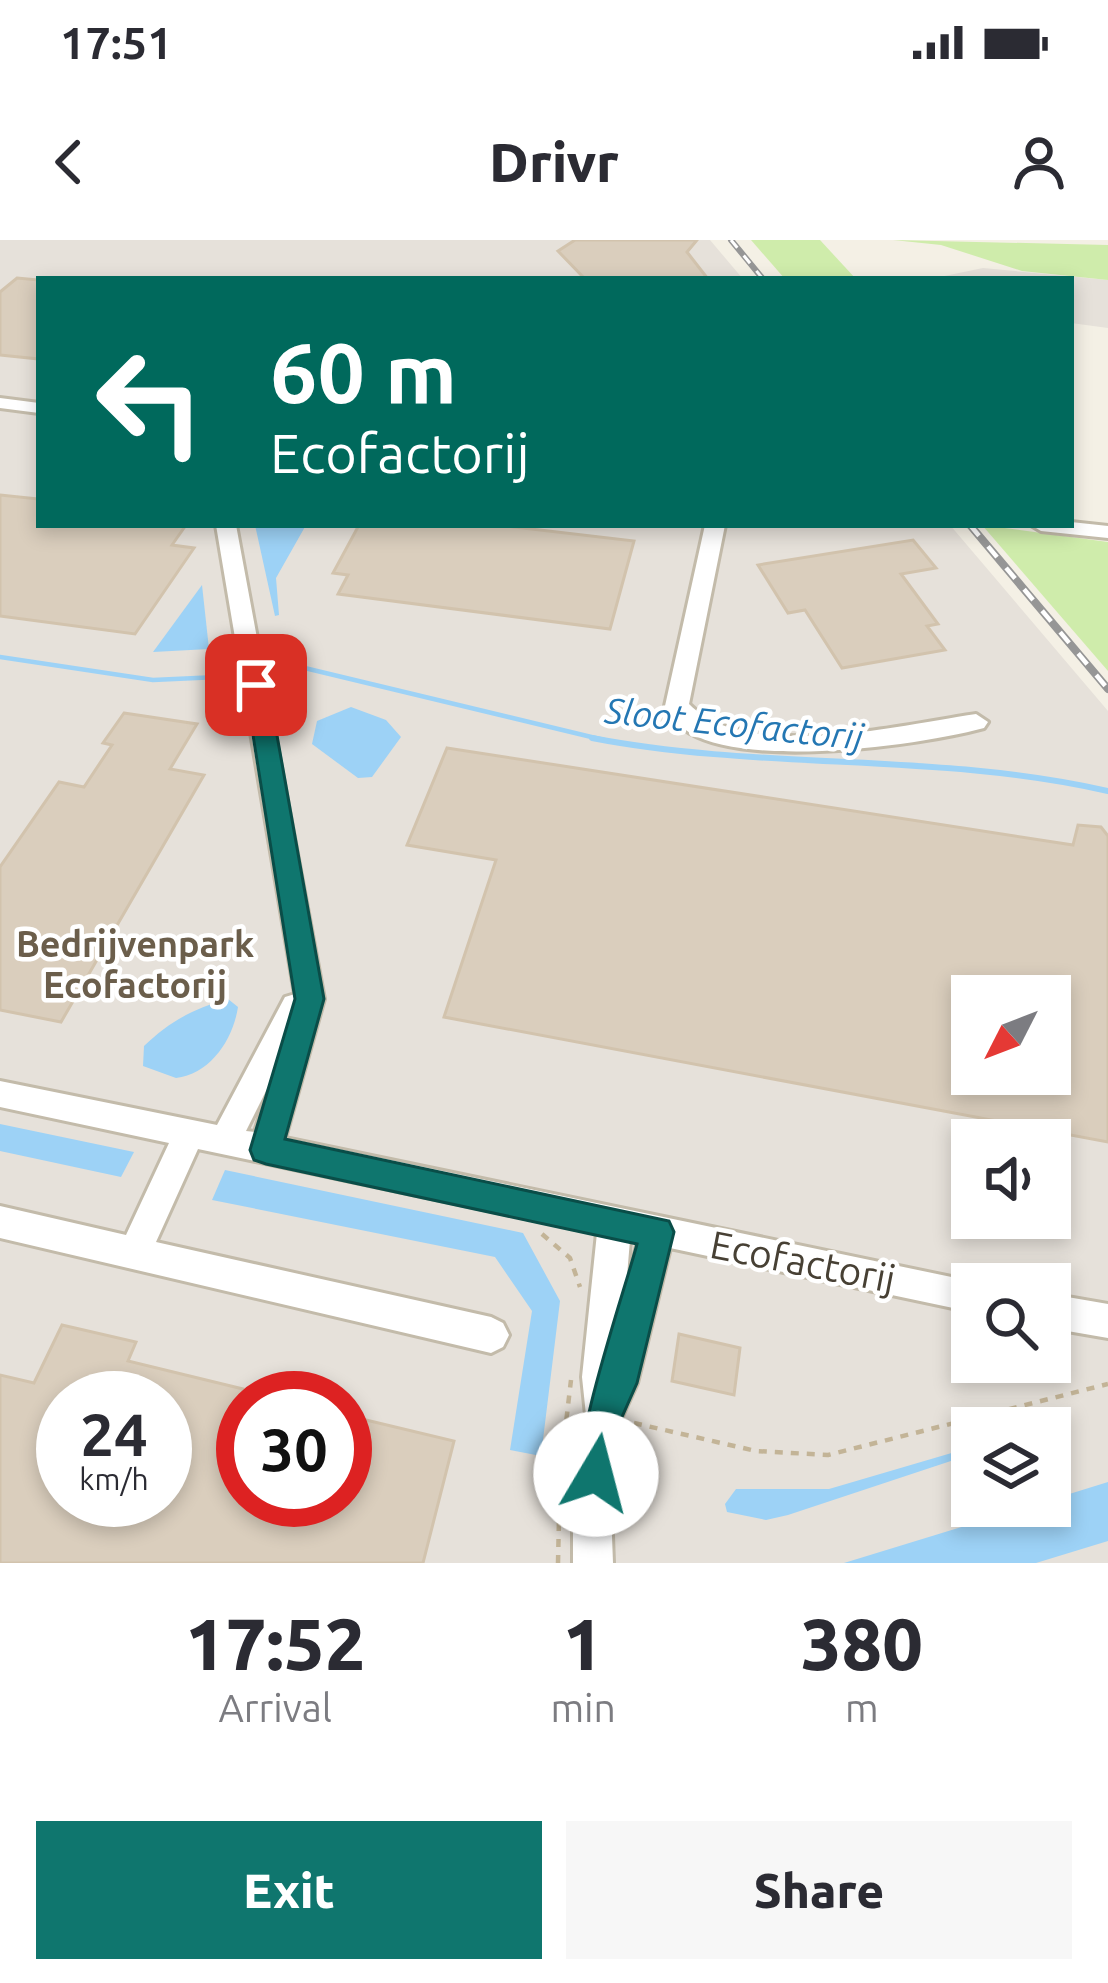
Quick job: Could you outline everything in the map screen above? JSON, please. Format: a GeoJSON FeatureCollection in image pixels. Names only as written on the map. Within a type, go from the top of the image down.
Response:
{"type":"FeatureCollection","features":[{"type":"Feature","properties":{"kind":"street"},"geometry":{"type":"LineString","coordinates":[[0,403],[36,408]]}},
{"type":"Feature","properties":{"kind":"street"},"geometry":{"type":"LineString","coordinates":[[227,528],[310,999],[266,1150]]}},
{"type":"Feature","properties":{"kind":"street"},"geometry":{"type":"LineString","coordinates":[[714,528],[677,706],[696,728],[736,739],[812,744],[976,722]]}},
{"type":"Feature","properties":{"kind":"street"},"geometry":{"type":"LineString","coordinates":[[1070,528],[1108,532]]}},
{"type":"Feature","properties":{"kind":"street"},"geometry":{"type":"LineString","coordinates":[[225,1140],[295,1008],[304,951]]}},
{"type":"Feature","properties":{"kind":"street","name":"Ecofactorij"},"geometry":{"type":"LineString","coordinates":[[0,1094],[951,1291]]}},
{"type":"Feature","properties":{"kind":"street"},"geometry":{"type":"LineString","coordinates":[[134,1254],[189,1133]]}},
{"type":"Feature","properties":{"kind":"street"},"geometry":{"type":"LineString","coordinates":[[0,1222],[491,1334]]}},
{"type":"Feature","properties":{"kind":"street"},"geometry":{"type":"LineString","coordinates":[[593,1563],[586,1411],[600,1377],[615,1223]]}},
{"type":"Feature","properties":{"kind":"street"},"geometry":{"type":"LineString","coordinates":[[586,1411],[619,1383],[657,1232]]}},
{"type":"Feature","properties":{"kind":"street"},"geometry":{"type":"LineString","coordinates":[[1071,1315],[1108,1321]]}},
{"type":"Feature","properties":{"kind":"path"},"geometry":{"type":"LineString","coordinates":[[543,1234],[570,1258],[580,1293]]}},
{"type":"Feature","properties":{"kind":"path"},"geometry":{"type":"LineString","coordinates":[[558,1563],[586,1411],[572,1370]]}},
{"type":"Feature","properties":{"kind":"path"},"geometry":{"type":"LineString","coordinates":[[586,1411],[755,1451],[828,1455],[1108,1384]]}},
{"type":"Feature","properties":{"kind":"shaded area"},"geometry":{"type":"Polygon","coordinates":[[[0,240],[710,240],[740,276],[36,276],[36,528],[953,528],[1108,711],[1108,1563],[0,1563],[0,240]]]}},
{"type":"Feature","properties":{"kind":"shaded area"},"geometry":{"type":"Polygon","coordinates":[[[983,268],[1066,276],[944,276],[983,268]]]}},
{"type":"Feature","properties":{"kind":"shaded area"},"geometry":{"type":"Polygon","coordinates":[[[1074,277],[1108,280],[1108,328],[1074,323],[1074,277]]]}},
{"type":"Feature","properties":{"kind":"green space"},"geometry":{"type":"Polygon","coordinates":[[[751,240],[820,240],[853,276],[782,276],[751,240]]]}},
{"type":"Feature","properties":{"kind":"green space"},"geometry":{"type":"Polygon","coordinates":[[[893,240],[1108,245],[1108,280],[1022,271],[941,245],[893,240]]]}},
{"type":"Feature","properties":{"kind":"green space"},"geometry":{"type":"Polygon","coordinates":[[[985,528],[1108,542],[1108,671],[985,528]]]}},
{"type":"Feature","properties":{"kind":"water"},"geometry":{"type":"Polygon","coordinates":[[[256,528],[304,528],[276,578],[279,615],[275,616],[256,528]]]}},
{"type":"Feature","properties":{"kind":"water"},"geometry":{"type":"Polygon","coordinates":[[[202,585],[209,649],[153,652],[202,585]]]}},
{"type":"Feature","properties":{"kind":"water"},"geometry":{"type":"Polygon","coordinates":[[[351,707],[386,720],[401,737],[372,777],[358,778],[312,744],[317,721],[351,707]]]}},
{"type":"Feature","properties":{"kind":"water"},"geometry":{"type":"Polygon","coordinates":[[[228,999],[238,1007],[235,1019],[218,1053],[199,1070],[176,1078],[143,1066],[144,1046],[163,1030],[193,1011],[228,999]]]}},
{"type":"Feature","properties":{"kind":"water"},"geometry":{"type":"Polygon","coordinates":[[[0,1124],[134,1152],[121,1177],[0,1151],[0,1124]]]}},
{"type":"Feature","properties":{"kind":"water"},"geometry":{"type":"Polygon","coordinates":[[[225,1170],[523,1233],[560,1301],[541,1456],[510,1450],[532,1311],[495,1257],[212,1200],[225,1170]]]}},
{"type":"Feature","properties":{"kind":"water"},"geometry":{"type":"Polygon","coordinates":[[[951,1453],[951,1461],[766,1520],[727,1512],[725,1504],[736,1489],[829,1489],[951,1453]]]}},
{"type":"Feature","properties":{"kind":"water"},"geometry":{"type":"Polygon","coordinates":[[[1108,1482],[1108,1541],[1036,1563],[844,1563],[961,1527],[1071,1527],[1071,1493],[1108,1482]]]}},
{"type":"Feature","properties":{"kind":"building"},"geometry":{"type":"Polygon","coordinates":[[[575,240],[697,240],[687,252],[706,276],[582,276],[558,251],[575,240]]]}},
{"type":"Feature","properties":{"kind":"building"},"geometry":{"type":"Polygon","coordinates":[[[17,278],[36,280],[36,359],[0,355],[0,292],[17,278]]]}},
{"type":"Feature","properties":{"kind":"building"},"geometry":{"type":"Polygon","coordinates":[[[0,495],[36,499],[36,528],[184,528],[172,545],[194,548],[135,634],[0,616],[0,495]]]}},
{"type":"Feature","properties":{"kind":"building"},"geometry":{"type":"Polygon","coordinates":[[[357,528],[523,528],[634,541],[610,629],[338,594],[348,575],[333,573],[357,528]]]}},
{"type":"Feature","properties":{"kind":"building"},"geometry":{"type":"Polygon","coordinates":[[[913,540],[936,568],[901,574],[938,624],[927,626],[945,650],[842,668],[805,610],[788,613],[758,565],[913,540]]]}},
{"type":"Feature","properties":{"kind":"building"},"geometry":{"type":"Polygon","coordinates":[[[124,713],[197,724],[170,769],[204,775],[61,1022],[0,1010],[0,867],[59,782],[84,787],[112,745],[103,743],[124,713]]]}},
{"type":"Feature","properties":{"kind":"building"},"geometry":{"type":"Polygon","coordinates":[[[447,748],[1073,845],[1078,825],[1101,827],[1108,836],[1108,1142],[1071,1135],[1071,1119],[986,1119],[444,1017],[496,860],[407,845],[447,748]]]}},
{"type":"Feature","properties":{"kind":"building"},"geometry":{"type":"Polygon","coordinates":[[[62,1325],[136,1342],[128,1361],[169,1371],[40,1371],[62,1325]]]}},
{"type":"Feature","properties":{"kind":"building"},"geometry":{"type":"Polygon","coordinates":[[[679,1334],[740,1348],[734,1395],[672,1381],[679,1334]]]}},
{"type":"Feature","properties":{"kind":"building"},"geometry":{"type":"Polygon","coordinates":[[[0,1375],[34,1383],[36,1379],[36,1527],[192,1527],[192,1377],[216,1382],[216,1527],[372,1527],[372,1421],[454,1441],[423,1563],[0,1563],[0,1375]]]}},
{"type":"Feature","properties":{"kind":"waterway","name":"Sloot Ecofactorij"},"geometry":{"type":"LineString","coordinates":[[0,657],[153,680],[218,677]]}},
{"type":"Feature","properties":{"kind":"waterway","name":"Sloot Ecofactorij"},"geometry":{"type":"LineString","coordinates":[[288,664],[602,740]]}},
{"type":"Feature","properties":{"kind":"waterway","name":"Sloot Ecofactorij"},"geometry":{"type":"LineString","coordinates":[[592,738],[602,740]]}},
{"type":"Feature","properties":{"kind":"waterway","name":"Sloot Ecofactorij"},"geometry":{"type":"LineString","coordinates":[[602,740],[721,755],[980,771],[1108,791]]}},
{"type":"Feature","properties":{"kind":"waterway","name":"Sloot Ecofactorij"},"geometry":{"type":"LineString","coordinates":[[602,740],[608,741]]}},
{"type":"Feature","properties":{"kind":"railway"},"geometry":{"type":"LineString","coordinates":[[731,240],[761,276]]}},
{"type":"Feature","properties":{"kind":"railway"},"geometry":{"type":"LineString","coordinates":[[973,528],[1108,689]]}},
{"type":"Feature","properties":{"kind":"district","name":"Bedrijvenpark Ecofactorij"},"geometry":{"type":"Point","coordinates":[135,964]}},
{"type":"Feature","properties":{"kind":"route"},"geometry":{"type":"LineString","coordinates":[[256,685],[310,999],[266,1150],[657,1232],[619,1383],[604,1415],[596,1474]]}}]}
